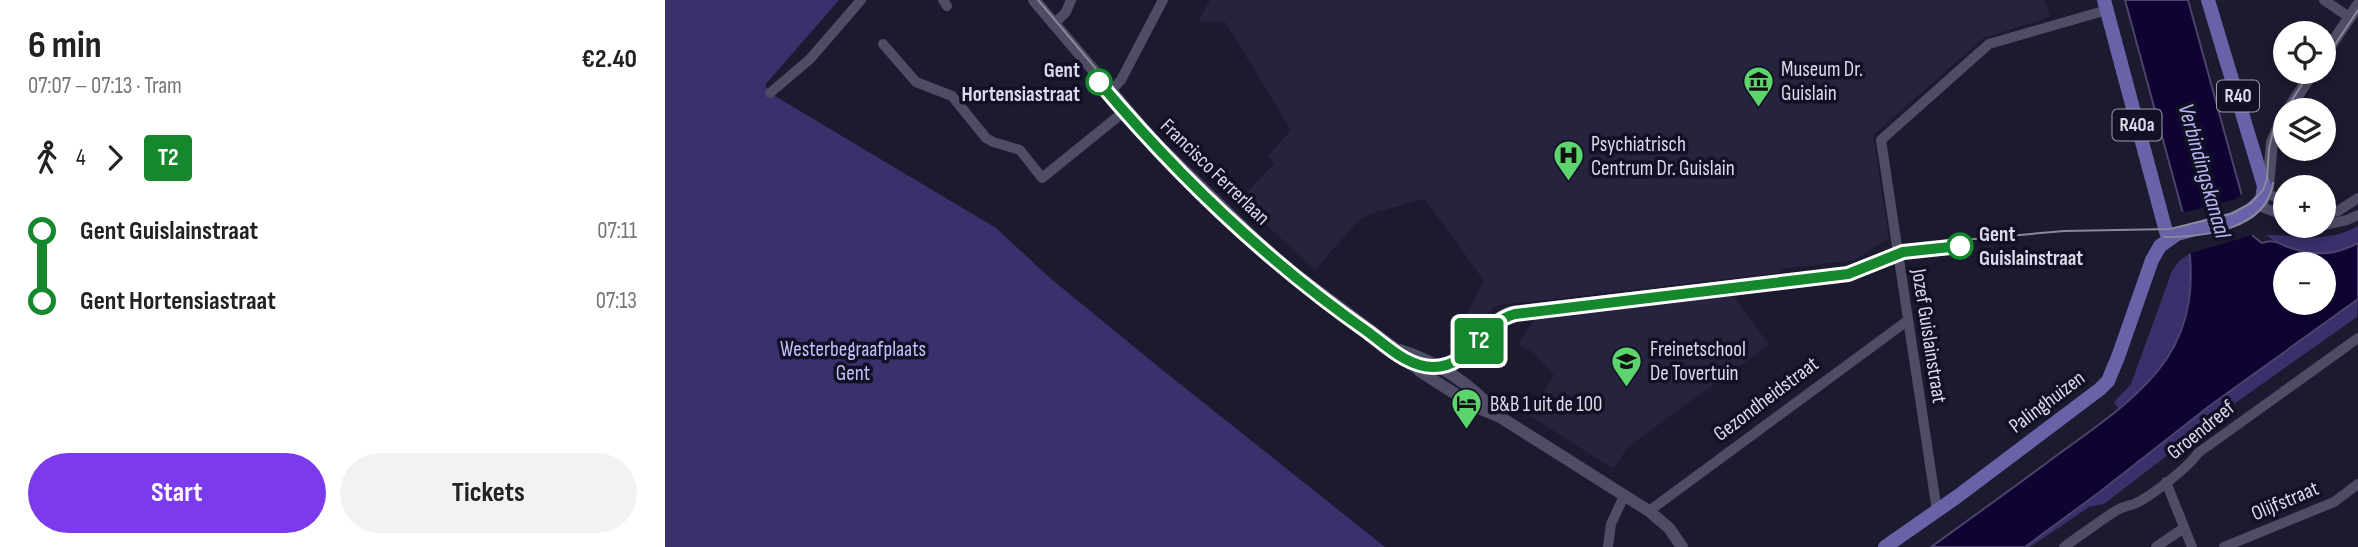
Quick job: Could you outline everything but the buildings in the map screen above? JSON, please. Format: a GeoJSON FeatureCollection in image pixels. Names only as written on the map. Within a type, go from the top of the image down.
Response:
{"type":"FeatureCollection","features":[{"type":"Feature","properties":{"kind":"main road","name":"R40"},"geometry":{"type":"LineString","coordinates":[[2208,0],[2264,186],[2258,202]]}},
{"type":"Feature","properties":{"kind":"main road","name":"R40a"},"geometry":{"type":"LineString","coordinates":[[2105,5],[2168,239]]}},
{"type":"Feature","properties":{"kind":"main road"},"geometry":{"type":"LineString","coordinates":[[2168,239],[2183,232],[2233,219],[2258,202]]}},
{"type":"Feature","properties":{"kind":"main road","name":"Palinghuizen"},"geometry":{"type":"LineString","coordinates":[[1885,547],[1937,511],[2108,381],[2152,260],[2160,246],[2168,239]]}},
{"type":"Feature","properties":{"kind":"street"},"geometry":{"type":"LineString","coordinates":[[770,93],[810,59],[861,0]]}},
{"type":"Feature","properties":{"kind":"street","name":"Francisco Ferrerlaan"},"geometry":{"type":"LineString","coordinates":[[1034,0],[1126,110],[1186,173],[1256,240],[1338,308],[1437,382],[1476,407],[1500,417],[1649,510],[1669,528],[1682,547]]}},
{"type":"Feature","properties":{"kind":"street"},"geometry":{"type":"LineString","coordinates":[[1054,24],[1066,12],[1071,0]]}},
{"type":"Feature","properties":{"kind":"street"},"geometry":{"type":"LineString","coordinates":[[1111,91],[1121,80],[1163,0]]}},
{"type":"Feature","properties":{"kind":"street"},"geometry":{"type":"LineString","coordinates":[[2324,0],[2349,18]]}},
{"type":"Feature","properties":{"kind":"street","name":"Jozef Guislainstraat"},"geometry":{"type":"LineString","coordinates":[[1937,511],[1881,140],[1989,44],[2105,5]]}},
{"type":"Feature","properties":{"kind":"street"},"geometry":{"type":"LineString","coordinates":[[2336,37],[2358,5]]}},
{"type":"Feature","properties":{"kind":"street"},"geometry":{"type":"LineString","coordinates":[[883,44],[916,82],[952,96],[986,138],[1020,150],[1042,178],[1126,110]]}},
{"type":"Feature","properties":{"kind":"street"},"geometry":{"type":"LineString","coordinates":[[2258,202],[2269,187],[2273,145]]}},
{"type":"Feature","properties":{"kind":"street"},"geometry":{"type":"LineString","coordinates":[[2336,211],[2358,198]]}},
{"type":"Feature","properties":{"kind":"street"},"geometry":{"type":"LineString","coordinates":[[2258,202],[2273,201]]}},
{"type":"Feature","properties":{"kind":"street"},"geometry":{"type":"LineString","coordinates":[[2258,202],[2273,210]]}},
{"type":"Feature","properties":{"kind":"street"},"geometry":{"type":"LineString","coordinates":[[2336,222],[2358,215]]}},
{"type":"Feature","properties":{"kind":"street","name":"Gezondheidstraat"},"geometry":{"type":"LineString","coordinates":[[1649,510],[1907,321]]}},
{"type":"Feature","properties":{"kind":"street","name":"Groendreef"},"geometry":{"type":"LineString","coordinates":[[2064,547],[2114,512],[2136,503],[2166,482],[2193,461],[2198,453],[2358,338]]}},
{"type":"Feature","properties":{"kind":"street"},"geometry":{"type":"LineString","coordinates":[[2166,482],[2192,547]]}},
{"type":"Feature","properties":{"kind":"street","name":"Olijfstraat"},"geometry":{"type":"LineString","coordinates":[[2224,547],[2334,502],[2358,484]]}},
{"type":"Feature","properties":{"kind":"street"},"geometry":{"type":"LineString","coordinates":[[1608,547],[1611,524],[1624,496]]}},
{"type":"Feature","properties":{"kind":"street"},"geometry":{"type":"LineString","coordinates":[[2156,547],[2184,527]]}},
{"type":"Feature","properties":{"kind":"shaded area","name":"Psychiatrisch Centrum Dr. Guislain"},"geometry":{"type":"Polygon","coordinates":[[[1210,0],[2045,0],[2050,17],[1986,36],[1873,135],[1889,238],[1855,260],[1780,269],[1780,273],[1500,305],[1494,307],[1453,348],[1448,346],[1484,281],[1425,199],[1369,214],[1359,220],[1315,270],[1239,200],[1274,164],[1268,156],[1291,130],[1225,22],[1198,21],[1210,0]]]}},
{"type":"Feature","properties":{"kind":"shaded area","name":"Freinetschool De Tovertuin"},"geometry":{"type":"Polygon","coordinates":[[[1731,292],[1769,345],[1629,446],[1613,469],[1529,415],[1554,375],[1533,353],[1518,344],[1537,315],[1731,292]]]}},
{"type":"Feature","properties":{"kind":"green space","name":"Westerbegraafplaats Gent"},"geometry":{"type":"Polygon","coordinates":[[[665,0],[839,0],[765,85],[770,93],[996,228],[1050,278],[1385,547],[665,547],[665,0]]]}},
{"type":"Feature","properties":{"kind":"green space"},"geometry":{"type":"Polygon","coordinates":[[[2358,226],[2358,243],[2335,252],[2299,251],[2266,235],[2273,235],[2273,238],[2336,238],[2336,235],[2358,226]]]}},
{"type":"Feature","properties":{"kind":"green space"},"geometry":{"type":"Polygon","coordinates":[[[2191,253],[2188,300],[2175,346],[2155,377],[2120,410],[2114,402],[2131,384],[2172,271],[2180,260],[2191,253]]]}},
{"type":"Feature","properties":{"kind":"green space"},"geometry":{"type":"Polygon","coordinates":[[[2358,299],[2357,317],[2238,401],[2104,504],[2089,507],[2030,547],[2025,547],[2207,407],[2358,299]]]}},
{"type":"Feature","properties":{"kind":"water","name":"Verbindingskanaal"},"geometry":{"type":"Polygon","coordinates":[[[2125,0],[2188,0],[2253,236],[2262,243],[2275,242],[2309,252],[2273,252],[2273,315],[2336,315],[2208,407],[2025,547],[1931,547],[2093,429],[2147,384],[2166,359],[2181,332],[2189,301],[2191,264],[2185,221],[2125,0]]]}},
{"type":"Feature","properties":{"kind":"water"},"geometry":{"type":"Polygon","coordinates":[[[2358,243],[2358,299],[2336,315],[2336,252],[2332,252],[2358,243]]]}},
{"type":"Feature","properties":{"kind":"pier"},"geometry":{"type":"Polygon","coordinates":[[[2246,191],[2256,234],[2188,254],[2179,211],[2186,212],[2236,199],[2246,191]]]}},
{"type":"Feature","properties":{"kind":"tram line"},"geometry":{"type":"LineString","coordinates":[[1038,0],[1119,97],[1192,176],[1238,220],[1311,283],[1387,340],[1405,352],[1425,360],[1447,358],[1457,353],[1489,320],[1511,307],[1845,268],[1906,245],[2064,231],[2170,229],[2231,214],[2251,203],[2263,190],[2274,128],[2302,84]]}},
{"type":"Feature","properties":{"kind":"tram line"},"geometry":{"type":"LineString","coordinates":[[2336,43],[2358,10]]}},
{"type":"Feature","properties":{"kind":"tram line","name":"T2"},"geometry":{"type":"LineString","coordinates":[[1099,82],[1168,159],[1255,242],[1300,281],[1353,321],[1404,358],[1426,367],[1458,361],[1494,324],[1515,314],[1848,274],[1903,252],[1960,246]]}},
{"type":"Feature","properties":{"kind":"tram line"},"geometry":{"type":"LineString","coordinates":[[2164,237],[2214,232],[2246,221],[2259,211],[2268,199],[2273,183]]}},
{"type":"Feature","properties":{"kind":"place","name":"Gent Hortensiastraat"},"geometry":{"type":"Point","coordinates":[1099,82]}},
{"type":"Feature","properties":{"kind":"place","name":"Museum Dr. Guislain"},"geometry":{"type":"Point","coordinates":[1758,108]}},
{"type":"Feature","properties":{"kind":"place","name":"Psychiatrisch Centrum Dr. Guislain"},"geometry":{"type":"Point","coordinates":[1568,183]}},
{"type":"Feature","properties":{"kind":"place","name":"Gent Guislainstraat"},"geometry":{"type":"Point","coordinates":[1960,246]}},
{"type":"Feature","properties":{"kind":"place","name":"Freinetschool De Tovertuin"},"geometry":{"type":"Point","coordinates":[1627,388]}},
{"type":"Feature","properties":{"kind":"place","name":"B&B 1 uit de 100"},"geometry":{"type":"Point","coordinates":[1467,431]}}]}
